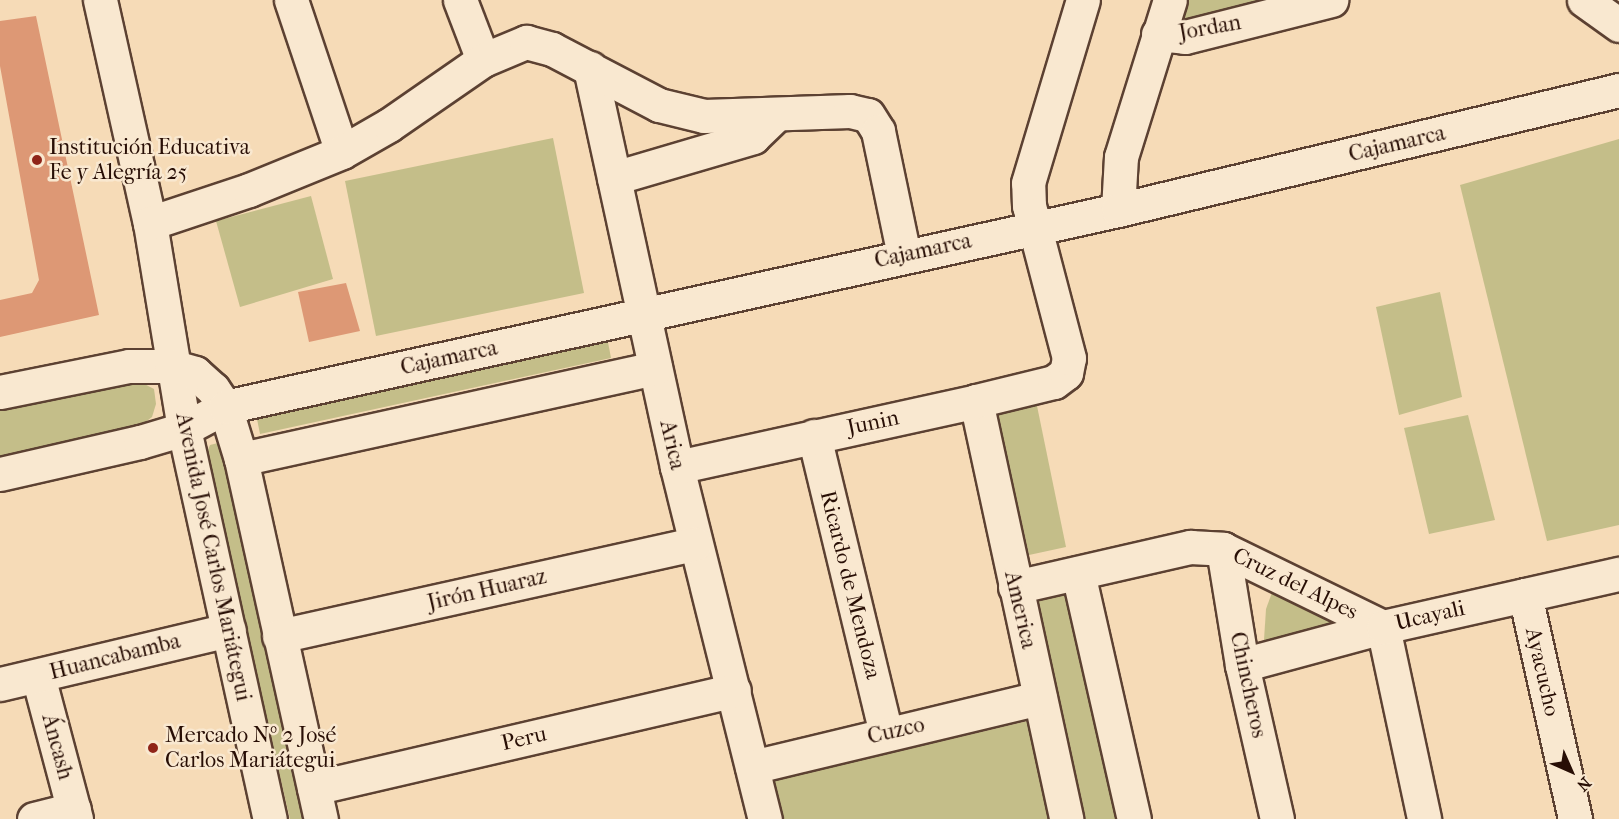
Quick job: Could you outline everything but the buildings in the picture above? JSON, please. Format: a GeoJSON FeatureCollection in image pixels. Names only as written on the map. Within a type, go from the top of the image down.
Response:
{"type":"FeatureCollection","features":[{"type":"Feature","properties":{"kind":"street","name":"Avenida José Carlos Mariátegui"},"geometry":{"type":"LineString","coordinates":[[100,0],[150,223],[171,366],[184,429],[270,819]]}},
{"type":"Feature","properties":{"kind":"street"},"geometry":{"type":"LineString","coordinates":[[291,0],[342,152]]}},
{"type":"Feature","properties":{"kind":"street"},"geometry":{"type":"LineString","coordinates":[[460,0],[483,60]]}},
{"type":"Feature","properties":{"kind":"street"},"geometry":{"type":"LineString","coordinates":[[1035,228],[1029,206],[1028,183],[1083,0]]}},
{"type":"Feature","properties":{"kind":"street"},"geometry":{"type":"LineString","coordinates":[[1118,210],[1121,157],[1170,0]]}},
{"type":"Feature","properties":{"kind":"street","name":"Jordan"},"geometry":{"type":"LineString","coordinates":[[1158,34],[1185,37],[1277,6],[1331,0]]}},
{"type":"Feature","properties":{"kind":"street"},"geometry":{"type":"LineString","coordinates":[[1584,0],[1619,25]]}},
{"type":"Feature","properties":{"kind":"street"},"geometry":{"type":"LineString","coordinates":[[150,223],[249,190],[342,152],[389,125],[483,60],[526,42],[552,49],[659,105],[704,116],[776,116],[850,111],[868,115],[878,130],[904,255]]}},
{"type":"Feature","properties":{"kind":"street","name":"Arica"},"geometry":{"type":"LineString","coordinates":[[590,68],[677,467],[765,819]]}},
{"type":"Feature","properties":{"kind":"street","name":"Cajamarca"},"geometry":{"type":"LineString","coordinates":[[0,474],[184,429],[225,407],[904,255],[1118,210],[1619,90]]}},
{"type":"Feature","properties":{"kind":"street"},"geometry":{"type":"LineString","coordinates":[[614,178],[753,137],[776,116]]}},
{"type":"Feature","properties":{"kind":"street","name":"Junin"},"geometry":{"type":"LineString","coordinates":[[677,467],[1054,382],[1066,373],[1069,358],[1035,228]]}},
{"type":"Feature","properties":{"kind":"street"},"geometry":{"type":"LineString","coordinates":[[0,392],[129,366],[171,366],[195,373],[213,389],[225,407]]}},
{"type":"Feature","properties":{"kind":"street"},"geometry":{"type":"LineString","coordinates":[[241,459],[655,368]]}},
{"type":"Feature","properties":{"kind":"street","name":"America"},"geometry":{"type":"LineString","coordinates":[[976,401],[1014,587],[1066,819]]}},
{"type":"Feature","properties":{"kind":"street","name":"Avenida José Carlos Mariátegui"},"geometry":{"type":"LineString","coordinates":[[225,407],[241,459],[317,804]]}},
{"type":"Feature","properties":{"kind":"street","name":"Ricardo de Mendoza"},"geometry":{"type":"LineString","coordinates":[[814,436],[886,733]]}},
{"type":"Feature","properties":{"kind":"street","name":"Jirón Huaraz"},"geometry":{"type":"LineString","coordinates":[[279,636],[695,544]]}},
{"type":"Feature","properties":{"kind":"street","name":"Cruz del Alpes"},"geometry":{"type":"LineString","coordinates":[[1014,587],[1190,547],[1223,549],[1383,627],[1424,819]]}},
{"type":"Feature","properties":{"kind":"street","name":"Chincheros"},"geometry":{"type":"LineString","coordinates":[[1223,549],[1242,665],[1277,819]]}},
{"type":"Feature","properties":{"kind":"street"},"geometry":{"type":"LineString","coordinates":[[1078,573],[1134,819]]}},
{"type":"Feature","properties":{"kind":"street","name":"Ucayali"},"geometry":{"type":"LineString","coordinates":[[1242,665],[1383,627],[1619,574]]}},
{"type":"Feature","properties":{"kind":"street","name":"Ayacucho"},"geometry":{"type":"LineString","coordinates":[[1525,595],[1575,819]]}},
{"type":"Feature","properties":{"kind":"street","name":"Huancabamba"},"geometry":{"type":"LineString","coordinates":[[0,684],[229,630]]}},
{"type":"Feature","properties":{"kind":"street","name":"Áncash"},"geometry":{"type":"LineString","coordinates":[[38,676],[75,814]]}},
{"type":"Feature","properties":{"kind":"street","name":"Peru"},"geometry":{"type":"LineString","coordinates":[[317,804],[734,690]]}},
{"type":"Feature","properties":{"kind":"street","name":"Cuzco"},"geometry":{"type":"LineString","coordinates":[[752,767],[886,733],[1040,698]]}},
{"type":"Feature","properties":{"kind":"street"},"geometry":{"type":"LineString","coordinates":[[251,730],[298,720]]}},
{"type":"Feature","properties":{"kind":"street"},"geometry":{"type":"LineString","coordinates":[[34,819],[75,814]]}},
{"type":"Feature","properties":{"kind":"shaded area"},"geometry":{"type":"Polygon","coordinates":[[[1186,0],[1258,0],[1273,13],[1179,23],[1186,0]]]}},
{"type":"Feature","properties":{"kind":"shaded area"},"geometry":{"type":"Polygon","coordinates":[[[553,138],[584,293],[376,336],[345,181],[553,138]]]}},
{"type":"Feature","properties":{"kind":"shaded area"},"geometry":{"type":"Polygon","coordinates":[[[1619,139],[1619,525],[1547,541],[1460,185],[1619,139]]]}},
{"type":"Feature","properties":{"kind":"shaded area"},"geometry":{"type":"Polygon","coordinates":[[[311,196],[333,279],[240,307],[216,221],[311,196]]]}},
{"type":"Feature","properties":{"kind":"shaded area"},"geometry":{"type":"Polygon","coordinates":[[[1440,292],[1462,397],[1399,415],[1376,307],[1440,292]]]}},
{"type":"Feature","properties":{"kind":"shaded area"},"geometry":{"type":"Polygon","coordinates":[[[607,337],[611,358],[260,434],[256,414],[607,337]]]}},
{"type":"Feature","properties":{"kind":"shaded area"},"geometry":{"type":"Polygon","coordinates":[[[127,375],[154,389],[156,404],[152,417],[143,424],[0,462],[0,404],[127,375]]]}},
{"type":"Feature","properties":{"kind":"shaded area"},"geometry":{"type":"Polygon","coordinates":[[[1036,401],[1066,547],[1029,555],[998,416],[1005,408],[1036,401]]]}},
{"type":"Feature","properties":{"kind":"shaded area"},"geometry":{"type":"Polygon","coordinates":[[[1468,415],[1495,520],[1429,534],[1404,428],[1468,415]]]}},
{"type":"Feature","properties":{"kind":"shaded area"},"geometry":{"type":"Polygon","coordinates":[[[222,442],[312,819],[290,819],[205,457],[210,445],[222,442]]]}},
{"type":"Feature","properties":{"kind":"shaded area"},"geometry":{"type":"Polygon","coordinates":[[[1089,581],[1141,819],[1081,819],[1032,593],[1089,581]]]}},
{"type":"Feature","properties":{"kind":"shaded area"},"geometry":{"type":"Polygon","coordinates":[[[1274,587],[1345,623],[1323,635],[1264,640],[1266,609],[1274,587]]]}},
{"type":"Feature","properties":{"kind":"shaded area"},"geometry":{"type":"Polygon","coordinates":[[[1032,720],[1054,819],[782,819],[772,781],[1032,720]]]}},
{"type":"Feature","properties":{"kind":"place","name":"Institución Educativa Fe y Alegría 25"},"geometry":{"type":"Point","coordinates":[37,160]}},
{"type":"Feature","properties":{"kind":"place","name":"Mercado Nº 2 José Carlos Mariátegui"},"geometry":{"type":"Point","coordinates":[153,748]}}]}
